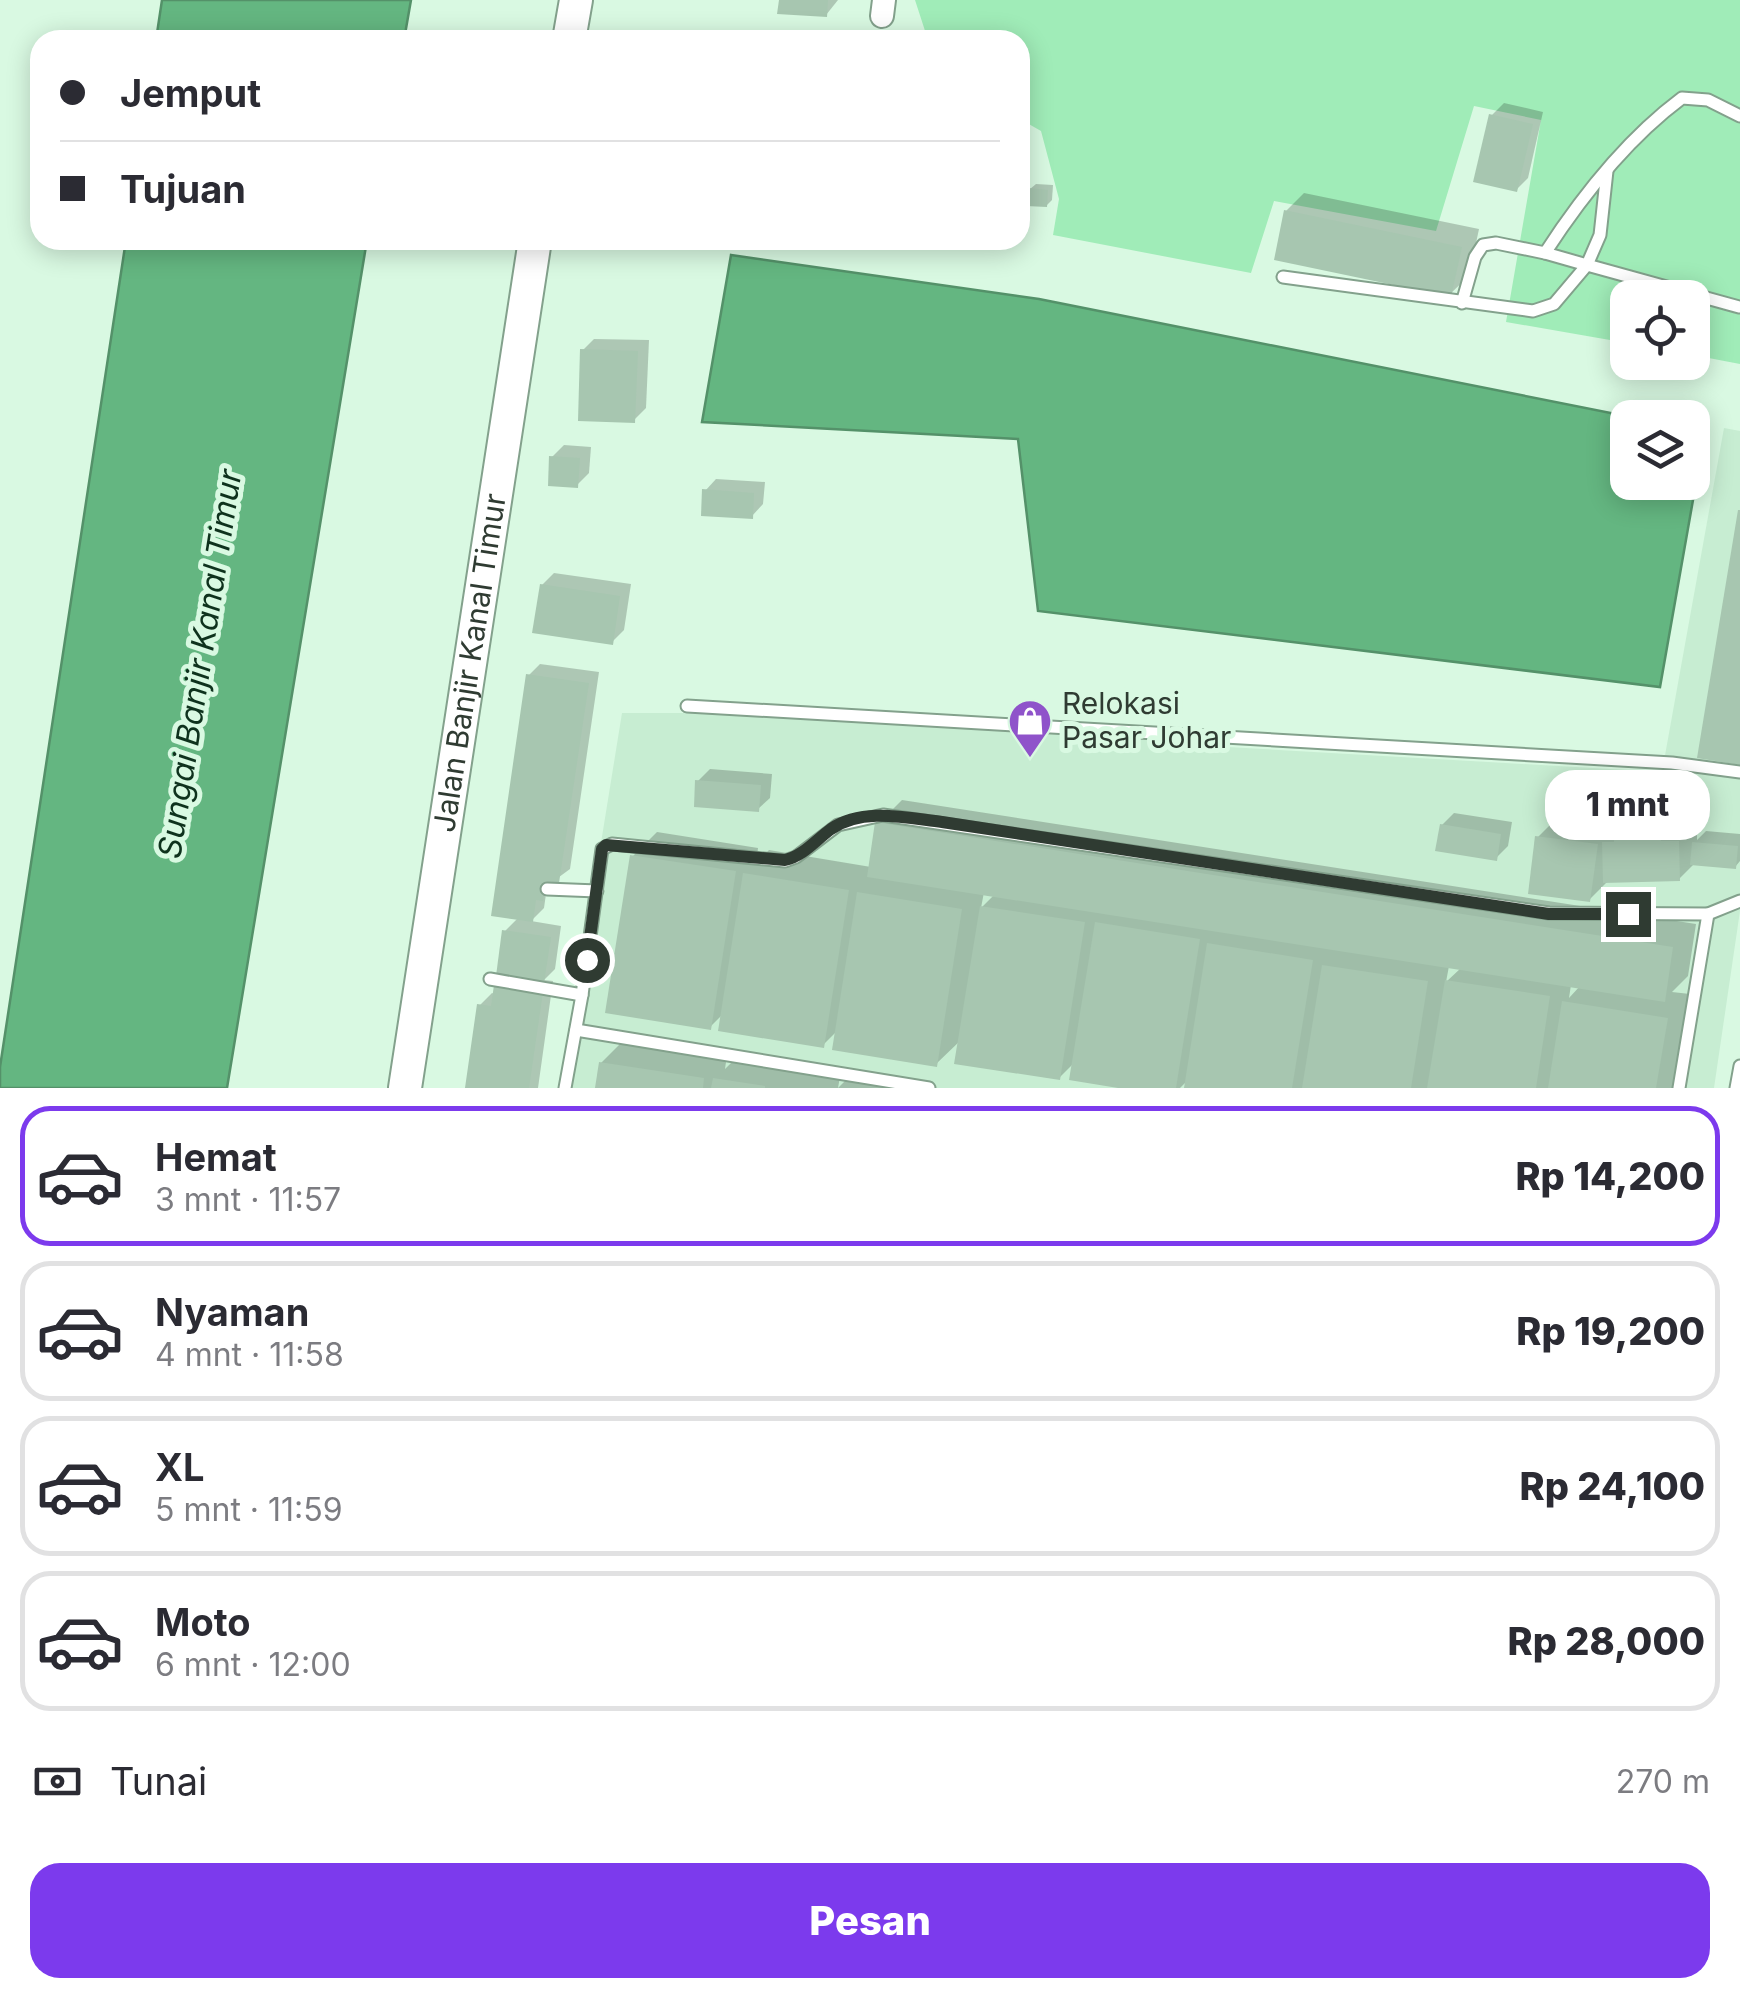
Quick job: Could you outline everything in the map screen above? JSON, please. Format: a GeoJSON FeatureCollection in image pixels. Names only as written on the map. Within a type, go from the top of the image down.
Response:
{"type":"FeatureCollection","features":[{"type":"Feature","properties":{"kind":"street"},"geometry":{"type":"LineString","coordinates":[[571,30],[576,0]]}},
{"type":"Feature","properties":{"kind":"street","name":"Jalan Banjir Kanal Timur"},"geometry":{"type":"LineString","coordinates":[[405,1088],[533,250]]}},
{"type":"Feature","properties":{"kind":"lane"},"geometry":{"type":"LineString","coordinates":[[1544,253],[1607,171],[1660,114],[1682,98],[1708,100],[1740,116]]}},
{"type":"Feature","properties":{"kind":"lane"},"geometry":{"type":"LineString","coordinates":[[1283,277],[1533,311],[1554,304],[1587,264],[1600,235],[1607,171]]}},
{"type":"Feature","properties":{"kind":"lane"},"geometry":{"type":"LineString","coordinates":[[1462,303],[1475,258],[1483,245],[1496,243],[1739,306]]}},
{"type":"Feature","properties":{"kind":"lane"},"geometry":{"type":"LineString","coordinates":[[687,706],[1672,762],[1740,772]]}},
{"type":"Feature","properties":{"kind":"lane"},"geometry":{"type":"LineString","coordinates":[[564,1088],[576,1030],[576,994],[590,891],[602,849],[609,844],[785,860],[796,857],[838,825],[882,815],[1549,914],[1708,914],[1740,901]]}},
{"type":"Feature","properties":{"kind":"lane"},"geometry":{"type":"LineString","coordinates":[[546,889],[590,891]]}},
{"type":"Feature","properties":{"kind":"lane"},"geometry":{"type":"LineString","coordinates":[[1679,1088],[1708,914]]}},
{"type":"Feature","properties":{"kind":"lane"},"geometry":{"type":"LineString","coordinates":[[490,980],[576,994]]}},
{"type":"Feature","properties":{"kind":"lane"},"geometry":{"type":"LineString","coordinates":[[576,1030],[929,1088]]}},
{"type":"Feature","properties":{"kind":"lane"},"geometry":{"type":"LineString","coordinates":[[1736,1088],[1740,1066]]}},
{"type":"Feature","properties":{"kind":"shaded area"},"geometry":{"type":"Polygon","coordinates":[[[915,0],[1740,0],[1740,364],[1710,358],[1710,280],[1610,280],[1610,340],[1506,322],[1541,120],[1474,106],[1436,231],[1274,201],[1251,273],[1053,235],[1059,199],[1041,131],[1030,125],[1030,30],[925,30],[915,0]]]}},
{"type":"Feature","properties":{"kind":"shaded area","name":"Relokasi Pasar Johar"},"geometry":{"type":"Polygon","coordinates":[[[1724,428],[1740,431],[1740,911],[1714,1088],[566,1088],[622,713],[835,713],[1228,747],[1662,772],[1724,428]]]}},
{"type":"Feature","properties":{"kind":"water"},"geometry":{"type":"Polygon","coordinates":[[[162,0],[411,0],[406,30],[158,30],[162,0]]]}},
{"type":"Feature","properties":{"kind":"water","name":"Sungai Banjir Kanal Timur"},"geometry":{"type":"Polygon","coordinates":[[[124,250],[365,250],[227,1088],[0,1088],[0,1067],[124,250]]]}},
{"type":"Feature","properties":{"kind":"water"},"geometry":{"type":"Polygon","coordinates":[[[731,255],[1039,299],[1610,413],[1610,500],[1693,500],[1660,687],[1038,611],[1018,439],[702,422],[731,255]]]}},
{"type":"Feature","properties":{"kind":"building"},"geometry":{"type":"Polygon","coordinates":[[[779,0],[828,0],[827,17],[777,14],[779,0]]]}},
{"type":"Feature","properties":{"kind":"building"},"geometry":{"type":"Polygon","coordinates":[[[1489,114],[1533,124],[1517,192],[1473,182],[1489,114]]]}},
{"type":"Feature","properties":{"kind":"building"},"geometry":{"type":"Polygon","coordinates":[[[1030,188],[1048,190],[1047,207],[1030,206],[1030,188]]]}},
{"type":"Feature","properties":{"kind":"building"},"geometry":{"type":"Polygon","coordinates":[[[1284,210],[1462,247],[1451,297],[1274,260],[1284,210]]]}},
{"type":"Feature","properties":{"kind":"building"},"geometry":{"type":"Polygon","coordinates":[[[580,349],[638,351],[635,423],[578,421],[580,349]]]}},
{"type":"Feature","properties":{"kind":"building"},"geometry":{"type":"Polygon","coordinates":[[[549,456],[580,458],[578,488],[548,486],[549,456]]]}},
{"type":"Feature","properties":{"kind":"building"},"geometry":{"type":"Polygon","coordinates":[[[702,489],[754,493],[753,519],[701,516],[702,489]]]}},
{"type":"Feature","properties":{"kind":"building"},"geometry":{"type":"Polygon","coordinates":[[[1740,510],[1740,765],[1697,758],[1740,510]]]}},
{"type":"Feature","properties":{"kind":"building"},"geometry":{"type":"Polygon","coordinates":[[[540,584],[620,596],[613,645],[532,633],[540,584]]]}},
{"type":"Feature","properties":{"kind":"building"},"geometry":{"type":"Polygon","coordinates":[[[526,674],[589,683],[559,883],[546,881],[543,901],[536,900],[533,922],[491,916],[526,674]]]}},
{"type":"Feature","properties":{"kind":"building"},"geometry":{"type":"Polygon","coordinates":[[[695,780],[761,785],[759,812],[694,807],[695,780]]]}},
{"type":"Feature","properties":{"kind":"building"},"geometry":{"type":"Polygon","coordinates":[[[1659,812],[1661,841],[1679,841],[1680,881],[1603,883],[1602,842],[1614,842],[1612,815],[1659,812]]]}},
{"type":"Feature","properties":{"kind":"building"},"geometry":{"type":"Polygon","coordinates":[[[875,822],[1673,947],[1665,1002],[867,877],[875,822]]]}},
{"type":"Feature","properties":{"kind":"building"},"geometry":{"type":"Polygon","coordinates":[[[1440,824],[1501,834],[1497,861],[1435,851],[1440,824]]]}},
{"type":"Feature","properties":{"kind":"building"},"geometry":{"type":"Polygon","coordinates":[[[1535,836],[1598,844],[1590,902],[1528,894],[1535,836]]]}},
{"type":"Feature","properties":{"kind":"building"},"geometry":{"type":"Polygon","coordinates":[[[1692,842],[1738,846],[1736,869],[1690,865],[1692,842]]]}},
{"type":"Feature","properties":{"kind":"building"},"geometry":{"type":"Polygon","coordinates":[[[630,855],[736,871],[711,1030],[605,1013],[630,855]]]}},
{"type":"Feature","properties":{"kind":"building"},"geometry":{"type":"Polygon","coordinates":[[[743,873],[849,890],[824,1048],[718,1031],[743,873]]]}},
{"type":"Feature","properties":{"kind":"building"},"geometry":{"type":"Polygon","coordinates":[[[857,892],[962,909],[937,1067],[832,1050],[857,892]]]}},
{"type":"Feature","properties":{"kind":"building"},"geometry":{"type":"Polygon","coordinates":[[[980,906],[1085,922],[1060,1080],[954,1064],[980,906]]]}},
{"type":"Feature","properties":{"kind":"building"},"geometry":{"type":"Polygon","coordinates":[[[1095,922],[1200,939],[1176,1088],[1118,1088],[1069,1080],[1095,922]]]}},
{"type":"Feature","properties":{"kind":"building"},"geometry":{"type":"Polygon","coordinates":[[[502,930],[551,937],[544,983],[496,976],[502,930]]]}},
{"type":"Feature","properties":{"kind":"building"},"geometry":{"type":"Polygon","coordinates":[[[1207,943],[1313,960],[1292,1088],[1184,1088],[1207,943]]]}},
{"type":"Feature","properties":{"kind":"building"},"geometry":{"type":"Polygon","coordinates":[[[1322,965],[1428,981],[1411,1088],[1302,1088],[1322,965]]]}},
{"type":"Feature","properties":{"kind":"building"},"geometry":{"type":"Polygon","coordinates":[[[1445,980],[1550,996],[1536,1088],[1427,1088],[1445,980]]]}},
{"type":"Feature","properties":{"kind":"building"},"geometry":{"type":"Polygon","coordinates":[[[494,985],[543,992],[529,1088],[465,1088],[477,1004],[491,1006],[494,985]]]}},
{"type":"Feature","properties":{"kind":"building"},"geometry":{"type":"Polygon","coordinates":[[[1562,1001],[1668,1018],[1656,1088],[1548,1088],[1562,1001]]]}},
{"type":"Feature","properties":{"kind":"building"},"geometry":{"type":"Polygon","coordinates":[[[599,1062],[704,1078],[703,1088],[595,1088],[599,1062]]]}},
{"type":"Feature","properties":{"kind":"building"},"geometry":{"type":"Polygon","coordinates":[[[713,1078],[765,1086],[765,1088],[711,1088],[713,1078]]]}},
{"type":"Feature","properties":{"kind":"place","name":"Relokasi Pasar Johar"},"geometry":{"type":"Point","coordinates":[1030,759]}},
{"type":"Feature","properties":{"kind":"route"},"geometry":{"type":"LineString","coordinates":[[587,960],[602,849],[606,845],[778,861],[796,857],[838,825],[876,815],[1549,914],[1628,914]]}}]}
